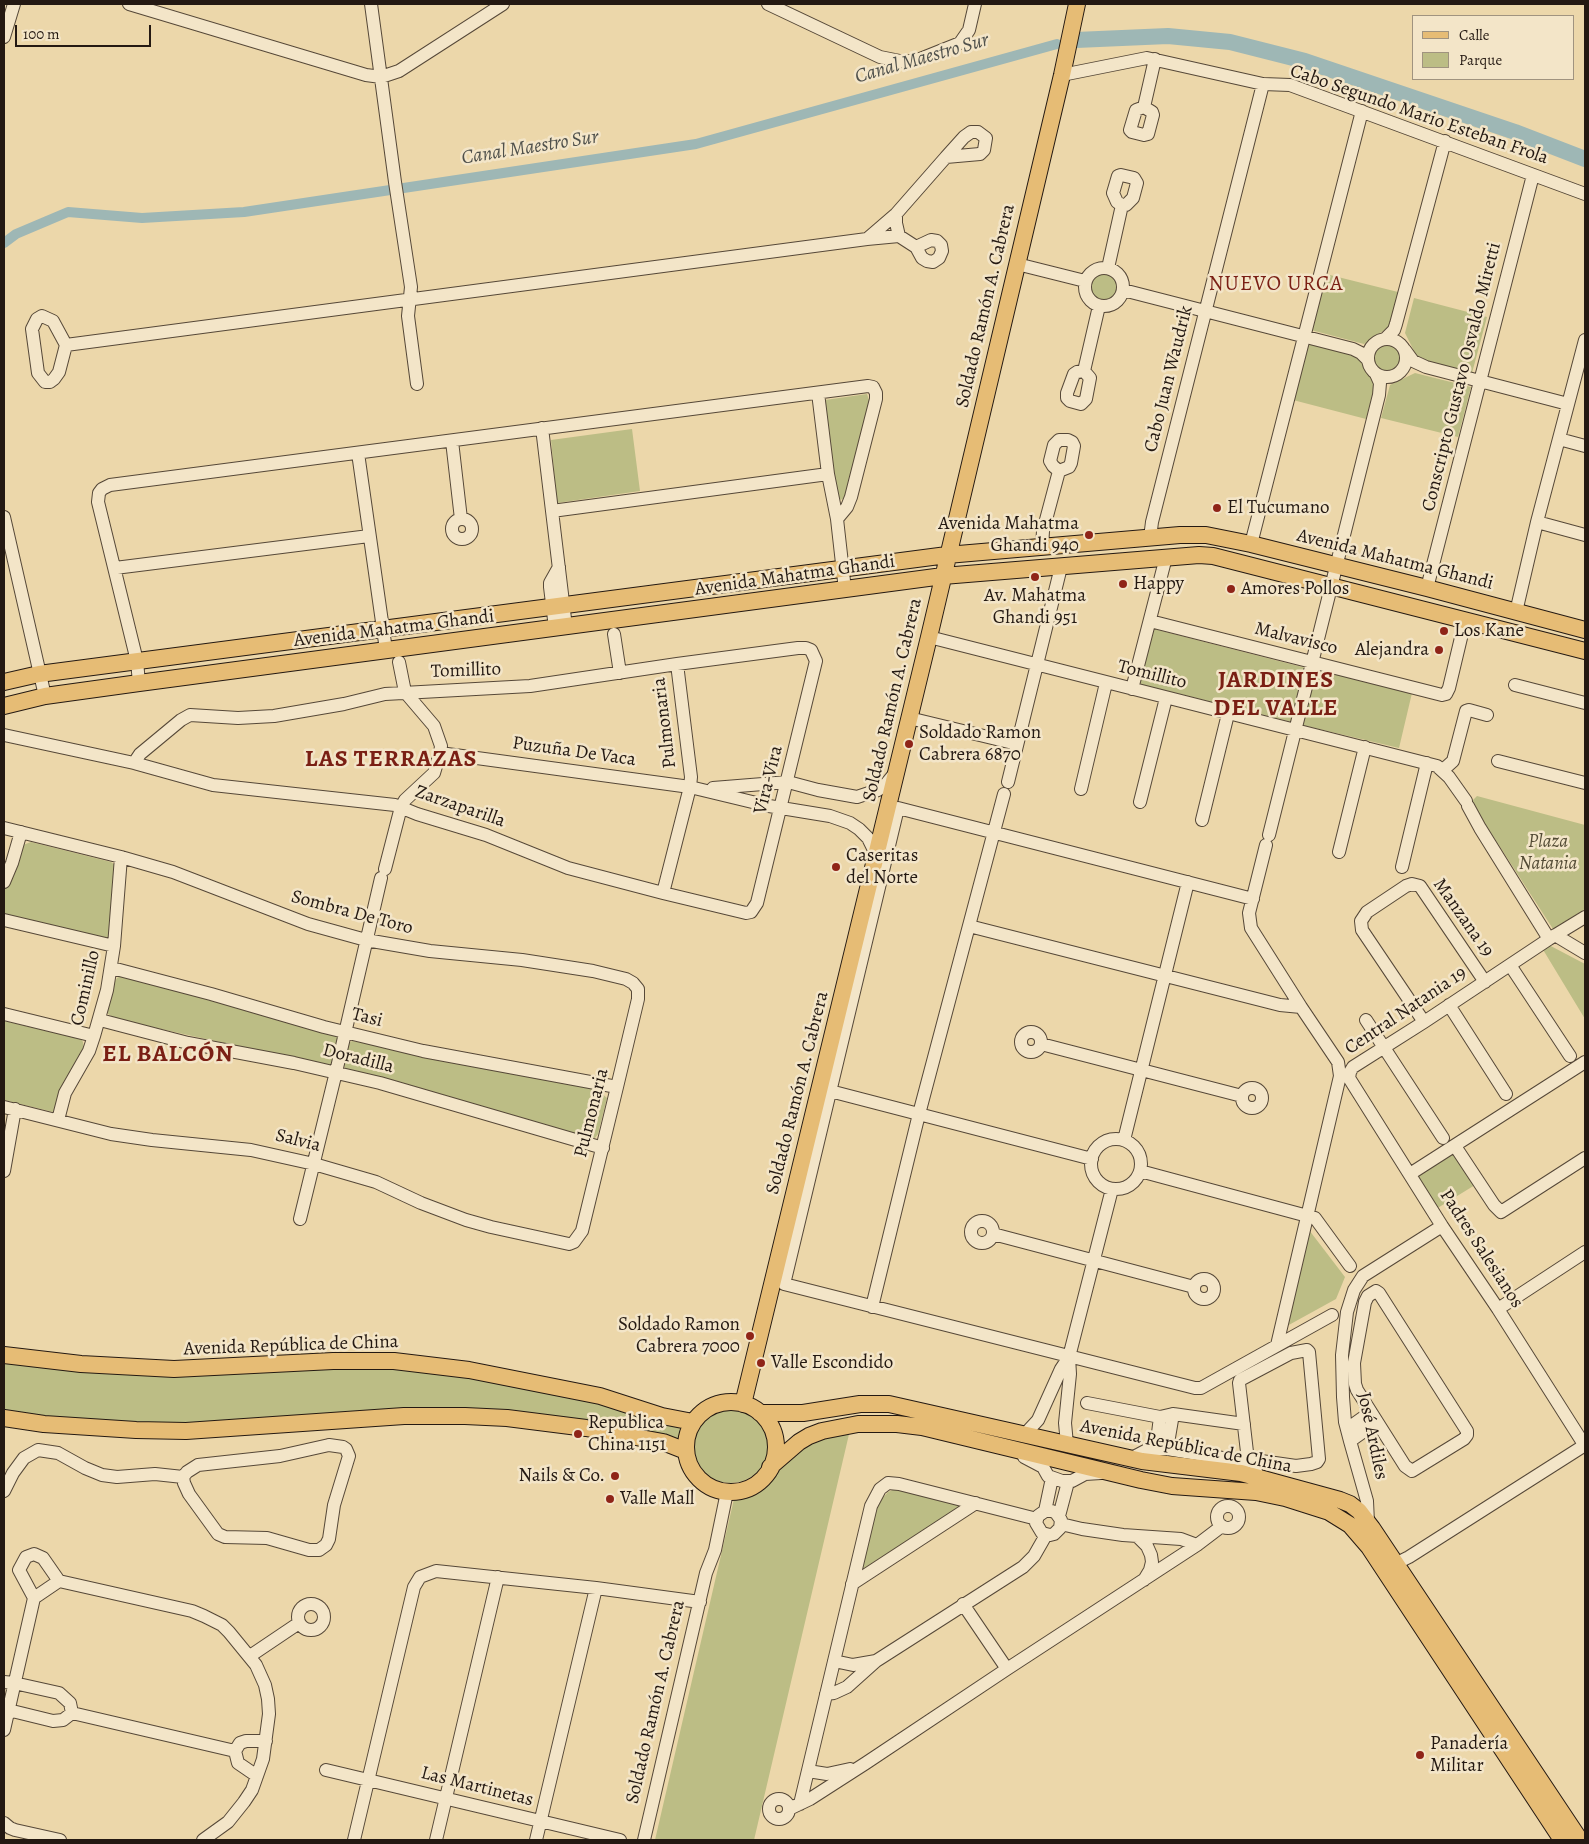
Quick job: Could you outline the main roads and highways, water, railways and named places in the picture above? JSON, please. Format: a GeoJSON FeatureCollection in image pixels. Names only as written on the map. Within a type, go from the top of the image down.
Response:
{"type":"FeatureCollection","features":[{"type":"Feature","properties":{"kind":"main road","name":"Soldado Ramón A. Cabrera"},"geometry":{"type":"LineString","coordinates":[[743,1404],[929,637],[1062,75],[1077,4]]}},
{"type":"Feature","properties":{"kind":"main road","name":"Avenida Mahatma Ghandi"},"geometry":{"type":"LineString","coordinates":[[4,682],[39,674],[947,555],[1206,535],[1336,565],[1585,630]]}},
{"type":"Feature","properties":{"kind":"main road","name":"Avenida Mahatma Ghandi"},"geometry":{"type":"LineString","coordinates":[[4,706],[45,696],[139,682],[942,576],[1207,555],[1585,651]]}},
{"type":"Feature","properties":{"kind":"main road","name":"Avenida República de China"},"geometry":{"type":"LineString","coordinates":[[4,1355],[81,1364],[166,1368],[333,1361],[394,1361],[469,1370],[600,1396],[662,1416],[693,1422]]}},
{"type":"Feature","properties":{"kind":"main road"},"geometry":{"type":"LineString","coordinates":[[732,1402],[743,1404],[760,1413],[770,1427],[775,1444],[774,1456],[763,1478],[752,1486],[740,1491],[723,1491],[706,1484],[696,1476],[689,1464],[686,1451],[687,1436],[693,1422],[700,1414],[720,1403],[732,1402]]}},
{"type":"Feature","properties":{"kind":"main road","name":"Avenida República de China"},"geometry":{"type":"LineString","coordinates":[[760,1413],[803,1413],[860,1404],[889,1404],[1130,1459],[1240,1473],[1340,1500],[1355,1508],[1368,1522],[1580,1840]]}},
{"type":"Feature","properties":{"kind":"main road"},"geometry":{"type":"LineString","coordinates":[[4,1418],[44,1424],[186,1431],[397,1416],[507,1418],[586,1428],[663,1442],[686,1451]]}},
{"type":"Feature","properties":{"kind":"main road","name":"Avenida República de China"},"geometry":{"type":"LineString","coordinates":[[770,1467],[799,1442],[809,1436],[832,1428],[874,1423],[922,1426],[1110,1473],[1172,1486],[1261,1493],[1285,1498],[1329,1512],[1350,1525],[1369,1547],[1562,1840]]}},
{"type":"Feature","properties":{"kind":"waterway","name":"Canal Maestro Sur"},"geometry":{"type":"LineString","coordinates":[[1076,40],[1168,36],[1230,42],[1305,61],[1515,132],[1585,159]]}},
{"type":"Feature","properties":{"kind":"waterway","name":"Canal Maestro Sur"},"geometry":{"type":"LineString","coordinates":[[4,243],[16,234],[68,212],[142,218],[244,212],[696,144],[1057,44]]}},
{"type":"Feature","properties":{"kind":"place","name":"El Tucumano"},"geometry":{"type":"Point","coordinates":[1217,508]}},
{"type":"Feature","properties":{"kind":"place","name":"Avenida Mahatma Ghandi 940"},"geometry":{"type":"Point","coordinates":[1089,535]}},
{"type":"Feature","properties":{"kind":"place","name":"Av. Mahatma Ghandi 951"},"geometry":{"type":"Point","coordinates":[1035,577]}},
{"type":"Feature","properties":{"kind":"place","name":"Happy"},"geometry":{"type":"Point","coordinates":[1123,584]}},
{"type":"Feature","properties":{"kind":"place","name":"Amores Pollos"},"geometry":{"type":"Point","coordinates":[1231,589]}},
{"type":"Feature","properties":{"kind":"place","name":"Los Kane"},"geometry":{"type":"Point","coordinates":[1444,631]}},
{"type":"Feature","properties":{"kind":"place","name":"Alejandra"},"geometry":{"type":"Point","coordinates":[1439,650]}},
{"type":"Feature","properties":{"kind":"place","name":"Soldado Ramon Cabrera 6870"},"geometry":{"type":"Point","coordinates":[909,744]}},
{"type":"Feature","properties":{"kind":"place","name":"Caseritas del Norte"},"geometry":{"type":"Point","coordinates":[836,867]}},
{"type":"Feature","properties":{"kind":"place","name":"Soldado Ramon Cabrera 7000"},"geometry":{"type":"Point","coordinates":[750,1336]}},
{"type":"Feature","properties":{"kind":"place","name":"Valle Escondido"},"geometry":{"type":"Point","coordinates":[761,1363]}},
{"type":"Feature","properties":{"kind":"place","name":"Republica China 1151"},"geometry":{"type":"Point","coordinates":[578,1434]}},
{"type":"Feature","properties":{"kind":"place","name":"Nails & Co."},"geometry":{"type":"Point","coordinates":[615,1476]}},
{"type":"Feature","properties":{"kind":"place","name":"Valle Mall"},"geometry":{"type":"Point","coordinates":[610,1499]}},
{"type":"Feature","properties":{"kind":"place","name":"Panadería Militar"},"geometry":{"type":"Point","coordinates":[1420,1755]}},
{"type":"Feature","properties":{"kind":"district","name":"NUEVO URCA"},"geometry":{"type":"Point","coordinates":[1276,285]}},
{"type":"Feature","properties":{"kind":"district","name":"JARDINES DEL VALLE"},"geometry":{"type":"Point","coordinates":[1276,695]}},
{"type":"Feature","properties":{"kind":"district","name":"LAS TERRAZAS"},"geometry":{"type":"Point","coordinates":[391,760]}},
{"type":"Feature","properties":{"kind":"district","name":"EL BALCÓN"},"geometry":{"type":"Point","coordinates":[168,1055]}},
{"type":"Feature","properties":{"kind":"park label","name":"Plaza Natania"},"geometry":{"type":"Point","coordinates":[1548,853]}}]}
